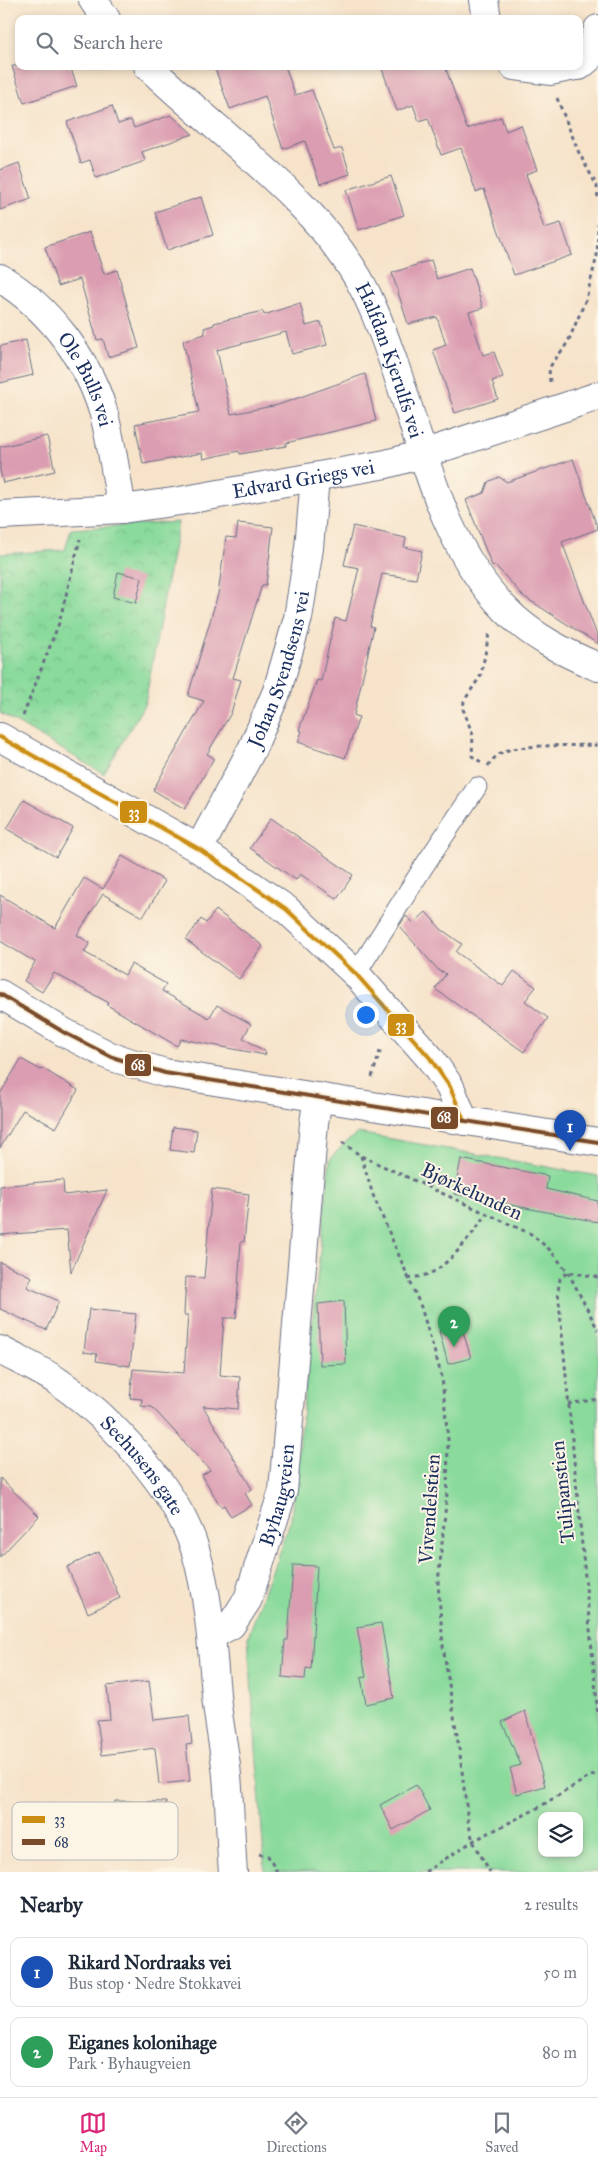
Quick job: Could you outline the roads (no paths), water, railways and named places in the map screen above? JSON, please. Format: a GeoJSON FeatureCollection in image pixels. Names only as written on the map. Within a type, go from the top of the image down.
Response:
{"type":"FeatureCollection","features":[{"type":"Feature","properties":{"kind":"street"},"geometry":{"type":"LineString","coordinates":[[93,0],[103,15]]}},
{"type":"Feature","properties":{"kind":"street"},"geometry":{"type":"LineString","coordinates":[[484,0],[486,15]]}},
{"type":"Feature","properties":{"kind":"street"},"geometry":{"type":"LineString","coordinates":[[583,63],[589,58],[598,29]]}},
{"type":"Feature","properties":{"kind":"street","name":"Halfdan Kjerulfs vei"},"geometry":{"type":"LineString","coordinates":[[152,70],[185,102],[296,198],[330,238],[358,279],[380,324],[440,503],[464,554],[506,610],[543,640],[598,667]]}},
{"type":"Feature","properties":{"kind":"street","name":"Ole Bulls vei"},"geometry":{"type":"LineString","coordinates":[[0,278],[33,303],[62,333],[88,374],[103,411],[122,509]]}},
{"type":"Feature","properties":{"kind":"street","name":"Edvard Griegs vei"},"geometry":{"type":"LineString","coordinates":[[0,515],[122,509],[180,501],[386,464],[423,454],[598,396]]}},
{"type":"Feature","properties":{"kind":"street","name":"Johan Svendsens vei"},"geometry":{"type":"LineString","coordinates":[[199,849],[252,749],[277,691],[298,618],[310,548],[315,477]]}},
{"type":"Feature","properties":{"kind":"street"},"geometry":{"type":"LineString","coordinates":[[3,747],[199,849],[286,909],[325,943],[356,974],[430,1058],[450,1087],[464,1120]]}},
{"type":"Feature","properties":{"kind":"street"},"geometry":{"type":"LineString","coordinates":[[0,994],[112,1057],[165,1073],[598,1142]]}},
{"type":"Feature","properties":{"kind":"street","name":"Byhaugveien"},"geometry":{"type":"LineString","coordinates":[[212,1634],[231,1625],[248,1599],[283,1491],[314,1123],[318,1097]]}},
{"type":"Feature","properties":{"kind":"street","name":"Seehusens gate"},"geometry":{"type":"LineString","coordinates":[[0,1350],[60,1383],[112,1427],[175,1504],[194,1547],[204,1583],[212,1634]]}},
{"type":"Feature","properties":{"kind":"street"},"geometry":{"type":"LineString","coordinates":[[212,1634],[216,1697],[226,1768],[233,1872]]}},
{"type":"Feature","properties":{"kind":"lane"},"geometry":{"type":"LineString","coordinates":[[356,974],[424,866],[477,787]]}},
{"type":"Feature","properties":{"kind":"place","name":"Rikard Nordraaks vei"},"geometry":{"type":"Point","coordinates":[570,1151]}},
{"type":"Feature","properties":{"kind":"place","name":"Eiganes kolonihage"},"geometry":{"type":"Point","coordinates":[454,1347]}}]}
